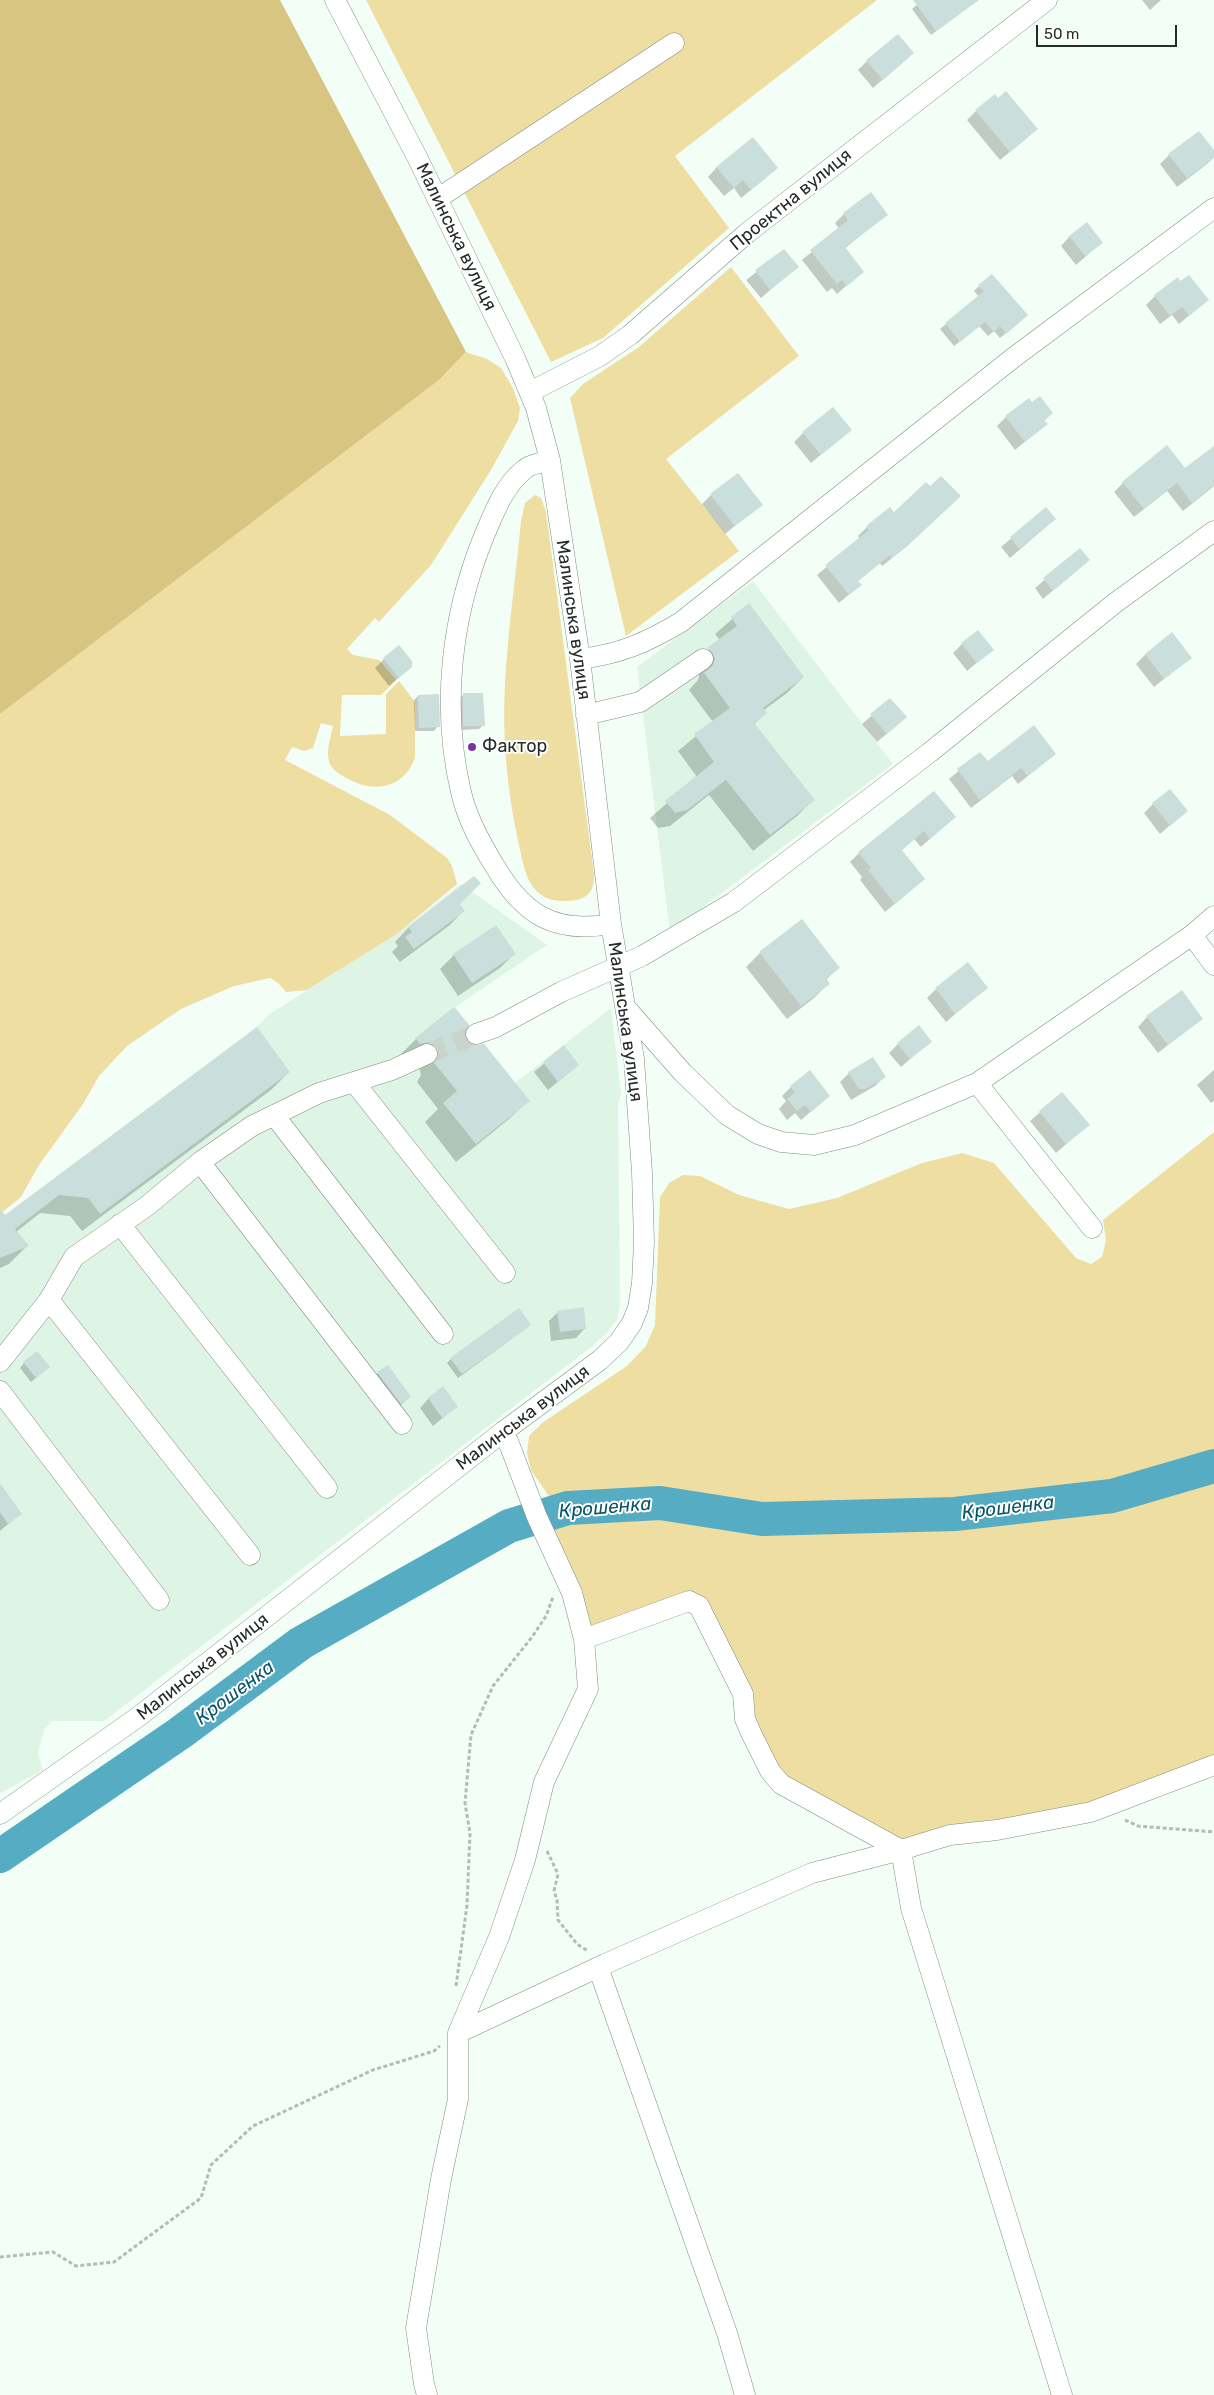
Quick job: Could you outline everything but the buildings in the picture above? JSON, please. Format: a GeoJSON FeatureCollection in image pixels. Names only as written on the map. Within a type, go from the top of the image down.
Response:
{"type":"FeatureCollection","features":[{"type":"Feature","properties":{"kind":"street","name":"Малинська вулиця"},"geometry":{"type":"LineString","coordinates":[[0,1814],[138,1717],[506,1436],[613,1348],[632,1323],[638,1308],[644,1250],[642,1172],[634,1059],[611,924],[580,659],[550,460],[530,392],[437,199],[335,0]]}},
{"type":"Feature","properties":{"kind":"street","name":"Проектна вулиця"},"geometry":{"type":"LineString","coordinates":[[530,392],[600,356],[630,335],[746,233],[1047,0]]}},
{"type":"Feature","properties":{"kind":"street"},"geometry":{"type":"LineString","coordinates":[[437,199],[674,43]]}},
{"type":"Feature","properties":{"kind":"street"},"geometry":{"type":"LineString","coordinates":[[580,659],[625,651],[651,640],[681,622],[1013,358],[1214,208]]}},
{"type":"Feature","properties":{"kind":"street"},"geometry":{"type":"LineString","coordinates":[[550,460],[526,467],[510,484],[493,514],[470,571],[456,628],[451,673],[452,744],[461,794],[473,827],[506,884],[522,903],[540,916],[566,927],[589,928],[611,924]]}},
{"type":"Feature","properties":{"kind":"street"},"geometry":{"type":"LineString","coordinates":[[476,1034],[681,935],[734,902],[929,753],[1115,604],[1214,531]]}},
{"type":"Feature","properties":{"kind":"street"},"geometry":{"type":"LineString","coordinates":[[586,715],[640,702],[703,659]]}},
{"type":"Feature","properties":{"kind":"street"},"geometry":{"type":"LineString","coordinates":[[626,1007],[659,1048],[707,1098],[727,1115],[758,1134],[781,1142],[814,1145],[855,1135],[977,1083],[1192,935],[1214,916]]}},
{"type":"Feature","properties":{"kind":"street"},"geometry":{"type":"LineString","coordinates":[[1192,935],[1214,965]]}},
{"type":"Feature","properties":{"kind":"street"},"geometry":{"type":"LineString","coordinates":[[0,1362],[49,1300],[74,1257],[147,1206],[200,1162],[252,1126],[319,1093],[392,1070],[427,1054]]}},
{"type":"Feature","properties":{"kind":"street"},"geometry":{"type":"LineString","coordinates":[[354,1082],[505,1273]]}},
{"type":"Feature","properties":{"kind":"street"},"geometry":{"type":"LineString","coordinates":[[977,1083],[1092,1228]]}},
{"type":"Feature","properties":{"kind":"street"},"geometry":{"type":"LineString","coordinates":[[274,1115],[443,1334]]}},
{"type":"Feature","properties":{"kind":"street"},"geometry":{"type":"LineString","coordinates":[[200,1162],[402,1424]]}},
{"type":"Feature","properties":{"kind":"street"},"geometry":{"type":"LineString","coordinates":[[120,1224],[327,1488]]}},
{"type":"Feature","properties":{"kind":"street"},"geometry":{"type":"LineString","coordinates":[[49,1300],[250,1555]]}},
{"type":"Feature","properties":{"kind":"street"},"geometry":{"type":"LineString","coordinates":[[0,1391],[8,1416],[159,1600]]}},
{"type":"Feature","properties":{"kind":"street"},"geometry":{"type":"LineString","coordinates":[[428,2395],[424,2384],[416,2328],[441,2179],[458,2099],[458,2033],[499,1937],[525,1860],[544,1782],[588,1689],[584,1639],[572,1594],[537,1517],[506,1436]]}},
{"type":"Feature","properties":{"kind":"street"},"geometry":{"type":"LineString","coordinates":[[584,1639],[689,1601],[700,1606],[743,1694],[745,1719],[770,1771],[781,1784],[901,1850]]}},
{"type":"Feature","properties":{"kind":"street"},"geometry":{"type":"LineString","coordinates":[[458,2033],[605,1964],[812,1873],[950,1835],[997,1830],[1091,1812],[1214,1765]]}},
{"type":"Feature","properties":{"kind":"street"},"geometry":{"type":"LineString","coordinates":[[901,1850],[911,1908],[1062,2395]]}},
{"type":"Feature","properties":{"kind":"street"},"geometry":{"type":"LineString","coordinates":[[605,1964],[746,2395]]}},
{"type":"Feature","properties":{"kind":"path"},"geometry":{"type":"LineString","coordinates":[[455,1994],[467,1905],[470,1832],[465,1803],[471,1735],[493,1686],[546,1616],[560,1567]]}},
{"type":"Feature","properties":{"kind":"path"},"geometry":{"type":"LineString","coordinates":[[536,1818],[544,1830],[548,1852],[558,1874],[554,1891],[558,1900],[558,1920],[577,1944],[605,1964]]}},
{"type":"Feature","properties":{"kind":"path"},"geometry":{"type":"LineString","coordinates":[[1123,1819],[1138,1826],[1214,1832]]}},
{"type":"Feature","properties":{"kind":"path"},"geometry":{"type":"LineString","coordinates":[[0,2257],[53,2252],[76,2266],[114,2262],[201,2198],[210,2165],[253,2126],[373,2070],[434,2051],[458,2033]]}},
{"type":"Feature","properties":{"kind":"shaded area"},"geometry":{"type":"Polygon","coordinates":[[[0,0],[280,0],[466,352],[439,380],[0,714],[0,0]]]}},
{"type":"Feature","properties":{"kind":"shaded area"},"geometry":{"type":"Polygon","coordinates":[[[366,0],[877,0],[675,156],[729,228],[603,338],[551,362],[366,0]]]}},
{"type":"Feature","properties":{"kind":"shaded area"},"geometry":{"type":"Polygon","coordinates":[[[731,267],[799,356],[666,459],[739,551],[626,636],[570,398],[583,384],[639,347],[731,267]]]}},
{"type":"Feature","properties":{"kind":"shaded area"},"geometry":{"type":"Polygon","coordinates":[[[466,352],[487,359],[501,368],[513,388],[520,408],[518,421],[491,470],[431,565],[379,622],[375,618],[347,649],[353,655],[379,660],[396,680],[381,695],[342,695],[340,736],[386,734],[386,694],[399,681],[415,702],[415,758],[410,768],[396,782],[378,787],[358,783],[342,776],[332,767],[328,752],[333,726],[321,723],[313,748],[304,751],[292,747],[285,760],[390,815],[447,858],[452,866],[457,884],[397,934],[307,990],[286,992],[278,983],[270,978],[234,986],[181,1009],[127,1046],[99,1076],[83,1104],[39,1165],[21,1197],[0,1214],[0,714],[439,380],[466,352]]]}},
{"type":"Feature","properties":{"kind":"shaded area"},"geometry":{"type":"Polygon","coordinates":[[[535,495],[541,498],[546,512],[594,874],[594,881],[590,892],[582,898],[570,901],[549,899],[537,892],[531,884],[524,865],[515,825],[506,764],[504,703],[510,622],[521,521],[525,503],[535,495]]]}},
{"type":"Feature","properties":{"kind":"shaded area"},"geometry":{"type":"Polygon","coordinates":[[[753,581],[893,764],[670,932],[637,667],[753,581]]]}},
{"type":"Feature","properties":{"kind":"shaded area"},"geometry":{"type":"Polygon","coordinates":[[[461,884],[547,945],[455,1007],[515,1083],[611,1008],[621,1094],[618,1104],[620,1305],[617,1319],[605,1335],[590,1348],[104,1721],[52,1721],[44,1730],[38,1753],[43,1770],[0,1793],[0,1219],[257,1027],[268,1015],[397,934],[461,884]]]}},
{"type":"Feature","properties":{"kind":"shaded area"},"geometry":{"type":"Polygon","coordinates":[[[1214,1132],[1214,1765],[1091,1812],[901,1850],[781,1784],[699,1606],[584,1639],[537,1517],[568,1507],[548,1495],[531,1470],[527,1453],[529,1436],[542,1423],[627,1366],[646,1346],[655,1325],[660,1197],[669,1183],[683,1175],[700,1176],[739,1195],[789,1209],[837,1198],[922,1163],[962,1153],[994,1163],[1076,1258],[1091,1264],[1102,1257],[1106,1240],[1103,1220],[1214,1132]]]}},
{"type":"Feature","properties":{"kind":"waterway","name":"Крошенка"},"geometry":{"type":"LineString","coordinates":[[0,1856],[180,1733],[301,1643],[509,1526],[568,1508],[660,1503],[762,1519],[955,1514],[1112,1496],[1214,1466]]}},
{"type":"Feature","properties":{"kind":"tunnel"},"geometry":{"type":"LineString","coordinates":[[427,1054],[476,1034]]}},
{"type":"Feature","properties":{"kind":"place","name":"Фактор"},"geometry":{"type":"Point","coordinates":[472,747]}}]}
